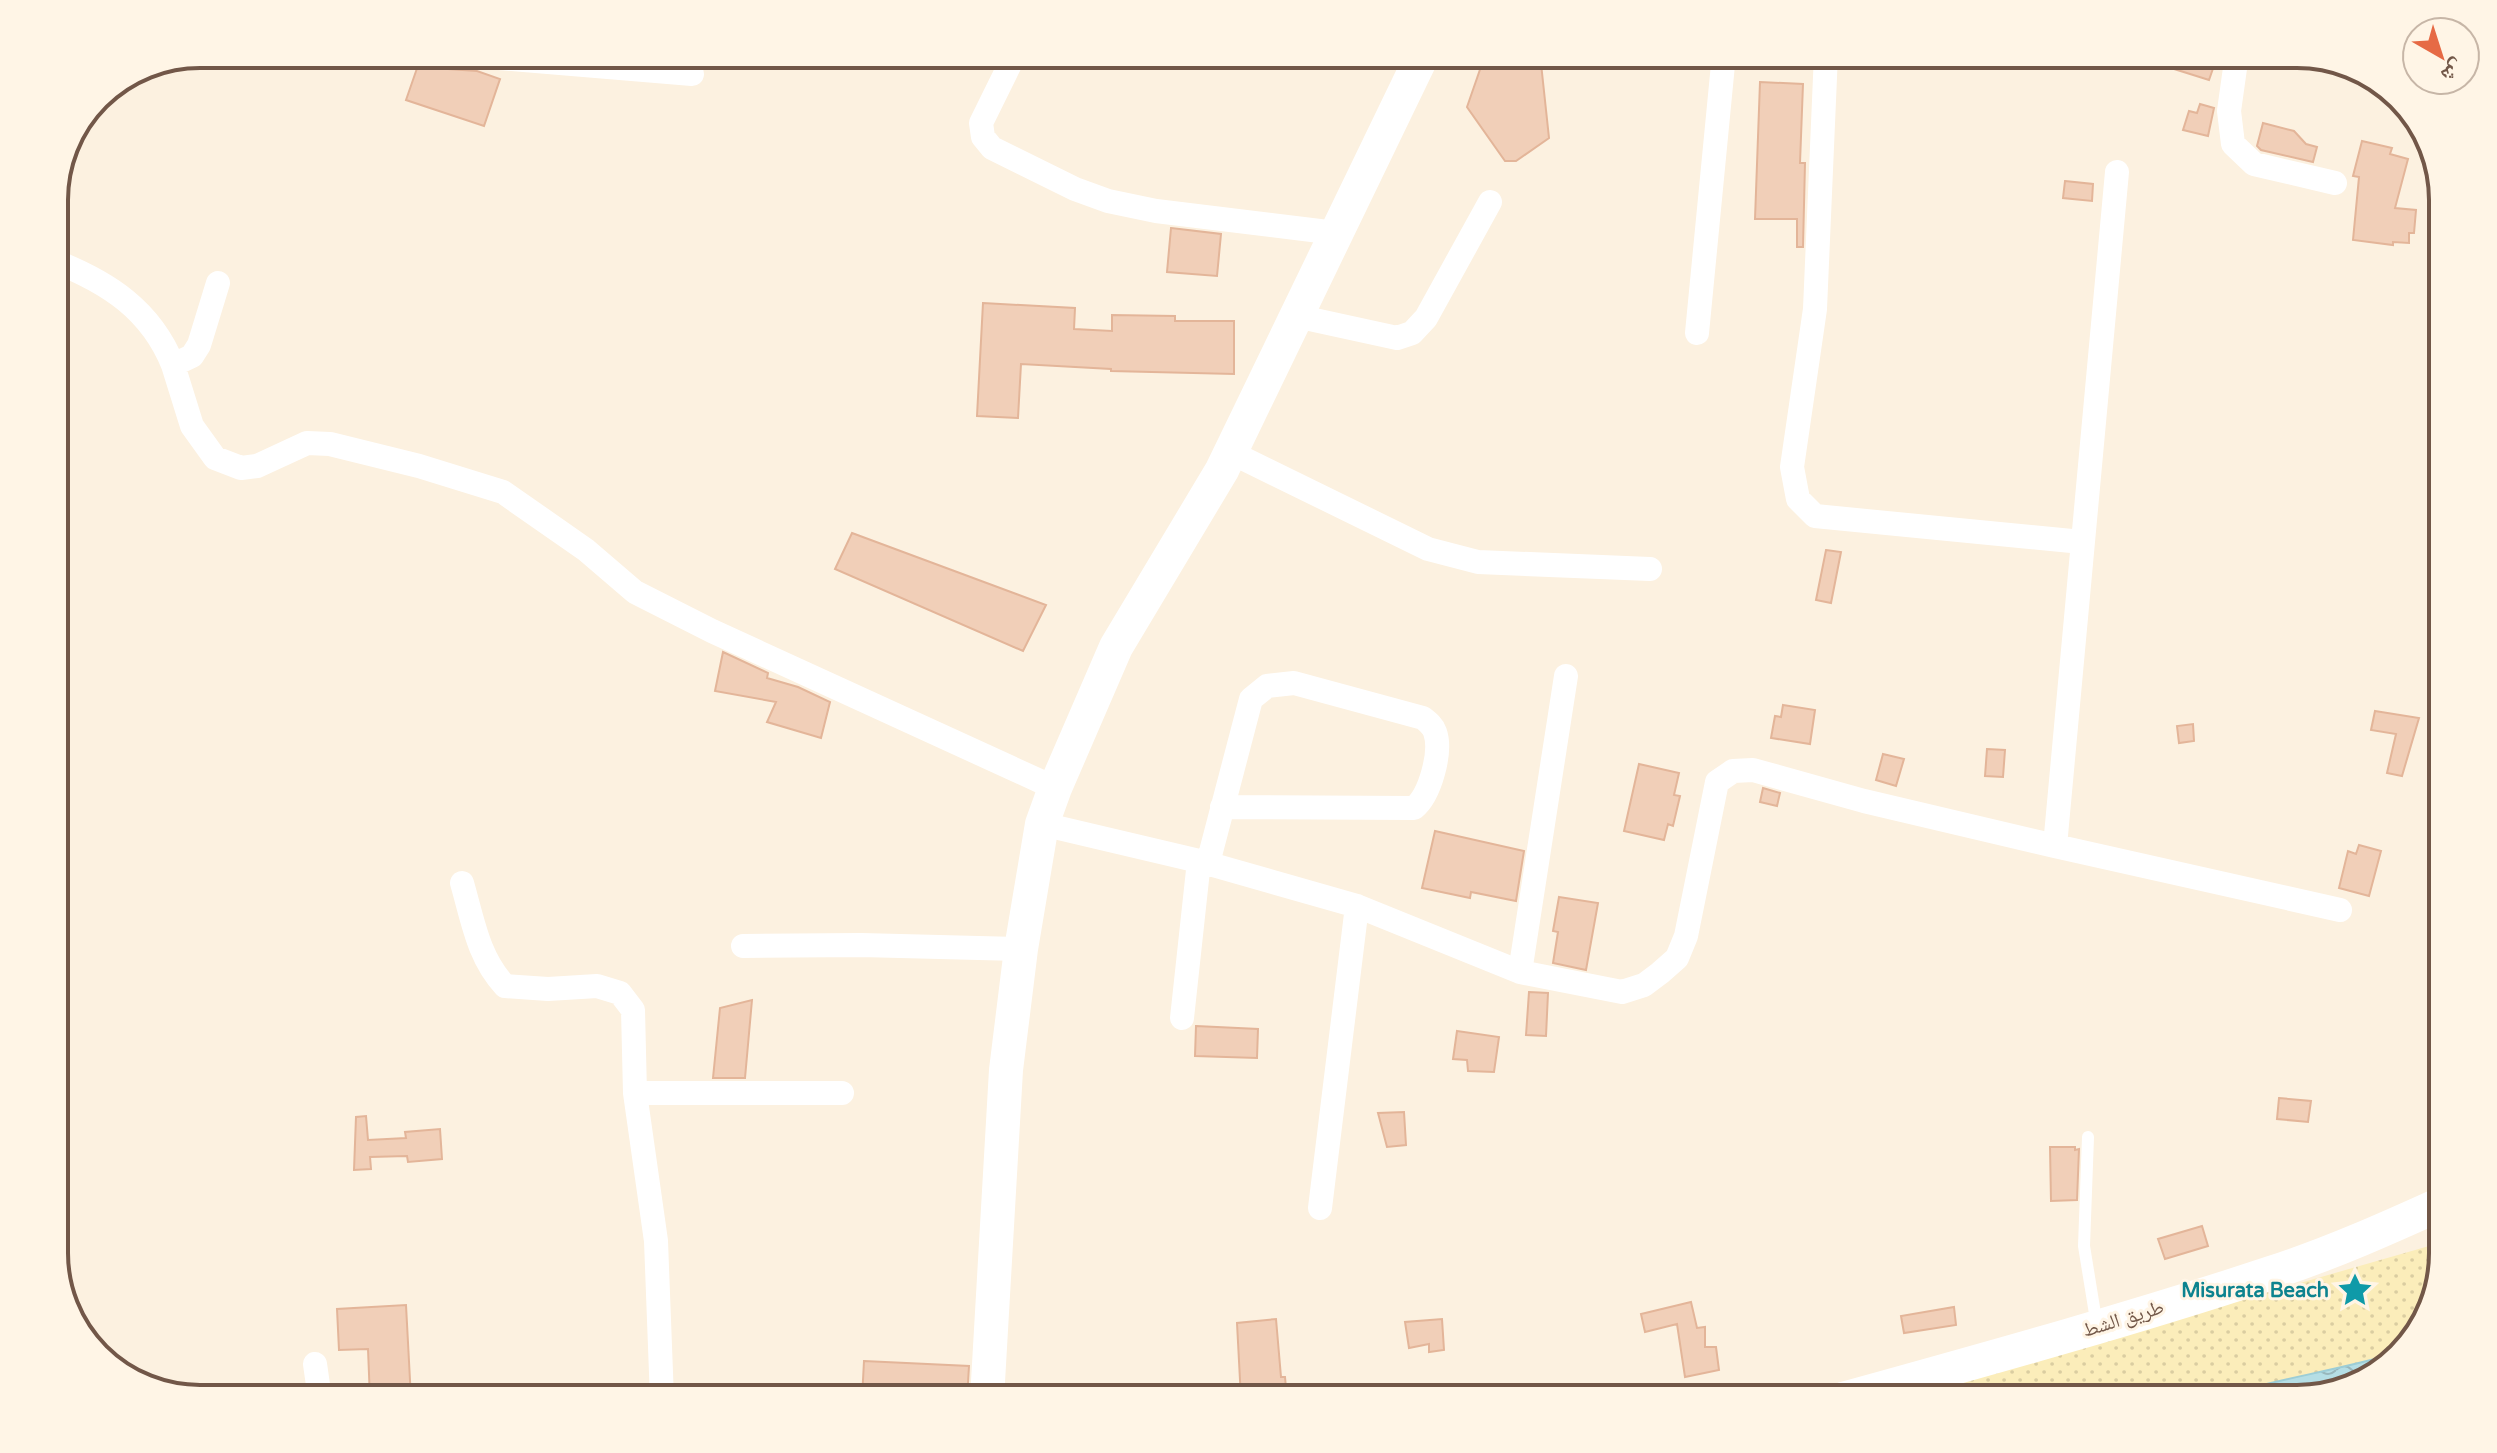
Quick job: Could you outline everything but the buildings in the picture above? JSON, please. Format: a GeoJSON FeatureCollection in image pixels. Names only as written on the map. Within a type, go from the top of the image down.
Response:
{"type":"FeatureCollection","features":[{"type":"Feature","properties":{"kind":"street"},"geometry":{"type":"LineString","coordinates":[[619,68],[692,74]]}},
{"type":"Feature","properties":{"kind":"street"},"geometry":{"type":"LineString","coordinates":[[1008,68],[981,123],[983,137],[992,148],[1075,189],[1108,201],[1156,211],[1336,233]]}},
{"type":"Feature","properties":{"kind":"street"},"geometry":{"type":"LineString","coordinates":[[988,1385],[1006,1070],[1021,949],[1042,824],[1116,647],[1230,452],[1416,68]]}},
{"type":"Feature","properties":{"kind":"street"},"geometry":{"type":"LineString","coordinates":[[1697,333],[1723,68]]}},
{"type":"Feature","properties":{"kind":"street"},"geometry":{"type":"LineString","coordinates":[[1825,68],[1815,309],[1792,467],[1798,499],[1815,516],[2082,542]]}},
{"type":"Feature","properties":{"kind":"street"},"geometry":{"type":"LineString","coordinates":[[2235,68],[2229,111],[2233,144],[2254,164],[2335,183]]}},
{"type":"Feature","properties":{"kind":"street"},"geometry":{"type":"LineString","coordinates":[[2055,846],[2117,172]]}},
{"type":"Feature","properties":{"kind":"street"},"geometry":{"type":"LineString","coordinates":[[1296,316],[1397,338],[1412,333],[1426,318],[1490,202]]}},
{"type":"Feature","properties":{"kind":"street"},"geometry":{"type":"LineString","coordinates":[[68,267],[98,280],[129,301],[164,342],[192,426],[215,458],[241,468],[257,466],[307,443],[330,444],[419,466],[503,492],[586,550],[635,592],[712,631],[1055,788]]}},
{"type":"Feature","properties":{"kind":"street"},"geometry":{"type":"LineString","coordinates":[[173,365],[192,356],[199,345],[218,283]]}},
{"type":"Feature","properties":{"kind":"street"},"geometry":{"type":"LineString","coordinates":[[1230,452],[1428,549],[1478,562],[1650,569]]}},
{"type":"Feature","properties":{"kind":"street"},"geometry":{"type":"LineString","coordinates":[[1520,972],[1566,676]]}},
{"type":"Feature","properties":{"kind":"street"},"geometry":{"type":"LineString","coordinates":[[1182,1018],[1204,862],[1251,699],[1267,686],[1294,683],[1423,718],[1434,728],[1438,744],[1428,792],[1414,808],[1222,807]]}},
{"type":"Feature","properties":{"kind":"street"},"geometry":{"type":"LineString","coordinates":[[1042,824],[1204,862],[1357,906],[1520,972],[1622,992],[1644,985],[1677,958],[1686,936],[1717,782],[1733,771],[1753,770],[1864,801],[2340,910]]}},
{"type":"Feature","properties":{"kind":"street"},"geometry":{"type":"LineString","coordinates":[[462,883],[490,970],[505,986],[548,989],[597,986],[620,993],[633,1010],[635,1093],[656,1241],[661,1385]]}},
{"type":"Feature","properties":{"kind":"street"},"geometry":{"type":"LineString","coordinates":[[1320,1208],[1357,906]]}},
{"type":"Feature","properties":{"kind":"street"},"geometry":{"type":"LineString","coordinates":[[743,946],[1021,949]]}},
{"type":"Feature","properties":{"kind":"street"},"geometry":{"type":"LineString","coordinates":[[635,1093],[842,1093]]}},
{"type":"Feature","properties":{"kind":"street","name":"طريق الشط"},"geometry":{"type":"LineString","coordinates":[[1892,1385],[2276,1271],[2429,1209]]}},
{"type":"Feature","properties":{"kind":"street"},"geometry":{"type":"LineString","coordinates":[[315,1364],[318,1385]]}},
{"type":"Feature","properties":{"kind":"lane"},"geometry":{"type":"LineString","coordinates":[[2088,1137],[2084,1246],[2097,1326]]}},
{"type":"Feature","properties":{"kind":"sand","name":"Misurata Beach"},"geometry":{"type":"Polygon","coordinates":[[[2429,1246],[2425,1287],[2402,1333],[2375,1359],[2345,1368],[2263,1385],[1945,1385],[2429,1246]]]}},
{"type":"Feature","properties":{"kind":"water"},"geometry":{"type":"Polygon","coordinates":[[[2377,1358],[2331,1381],[2260,1385],[2377,1358]]]}},
{"type":"Feature","properties":{"kind":"place","name":"Misurata Beach"},"geometry":{"type":"Point","coordinates":[2355,1290]}}]}
